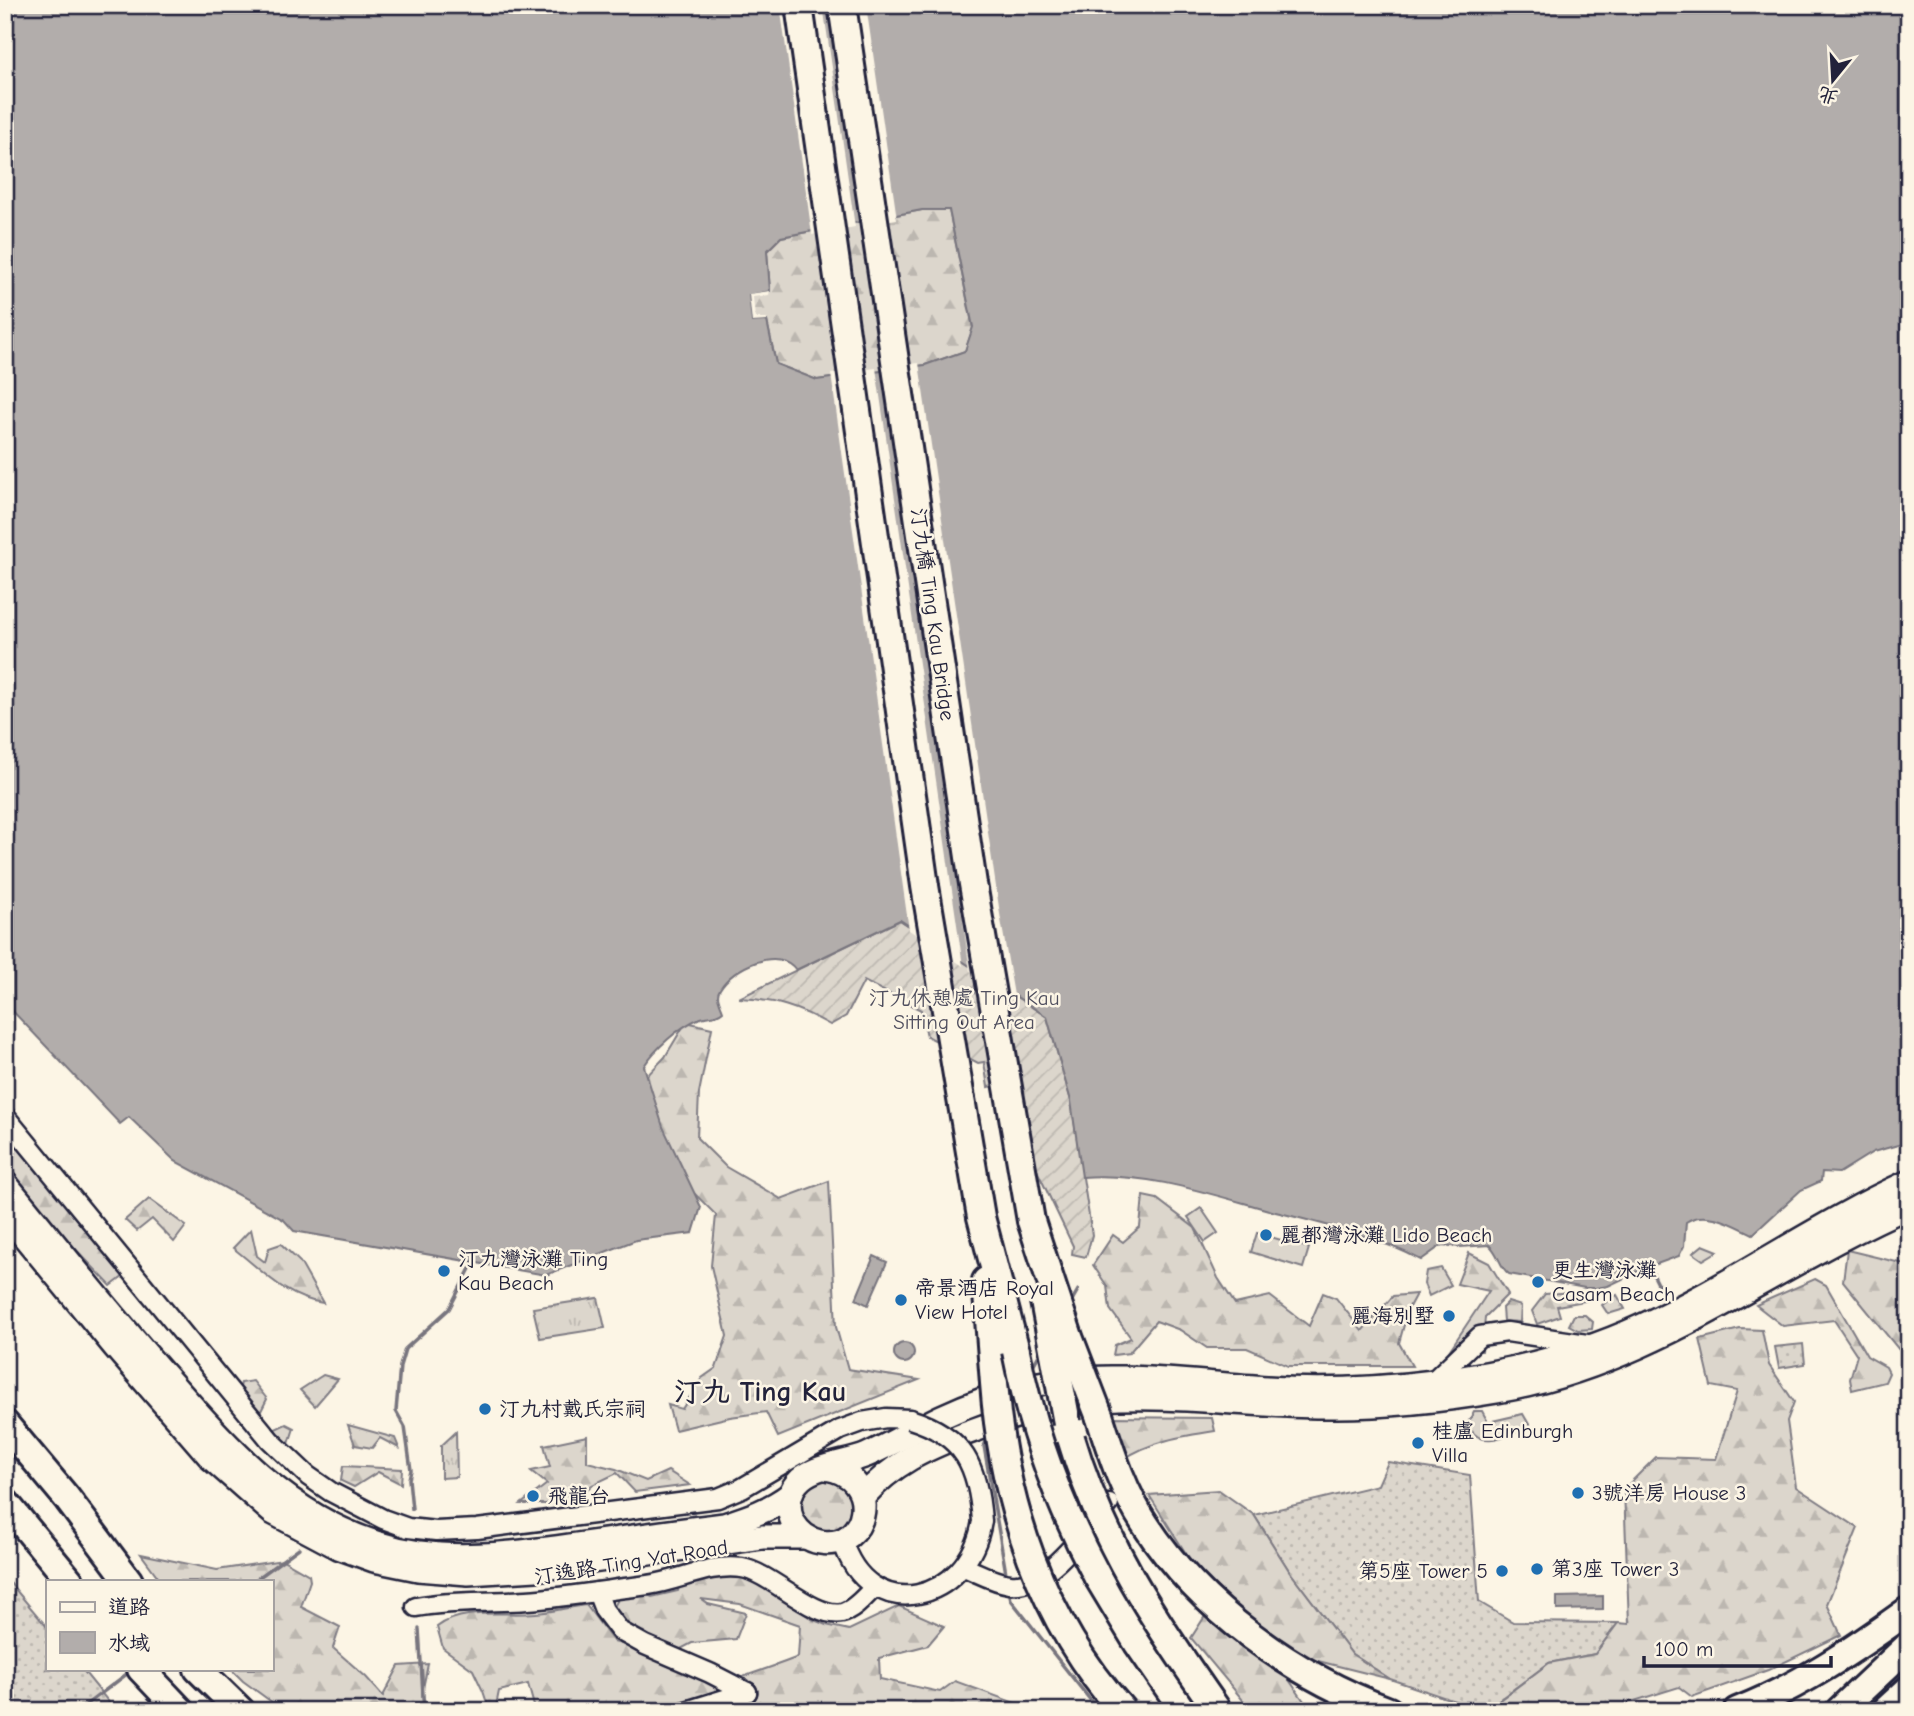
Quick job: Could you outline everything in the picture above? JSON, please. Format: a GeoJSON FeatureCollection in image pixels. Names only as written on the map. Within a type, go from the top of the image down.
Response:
{"type":"FeatureCollection","features":[{"type":"Feature","properties":{"kind":"highway"},"geometry":{"type":"LineString","coordinates":[[799,5],[925,886],[981,1217],[1037,1429],[1069,1517],[1087,1557],[1117,1611],[1184,1711]]}},
{"type":"Feature","properties":{"kind":"highway","name":"汀九橋 Ting Kau Bridge"},"geometry":{"type":"LineString","coordinates":[[842,5],[973,884],[1031,1220]]}},
{"type":"Feature","properties":{"kind":"highway"},"geometry":{"type":"LineString","coordinates":[[981,1217],[996,1418],[1015,1512],[1031,1561],[1055,1613],[1087,1666],[1123,1711]]}},
{"type":"Feature","properties":{"kind":"highway"},"geometry":{"type":"LineString","coordinates":[[1031,1220],[1069,1337],[1116,1467],[1144,1523],[1189,1579],[1265,1646],[1318,1678],[1389,1711]]}},
{"type":"Feature","properties":{"kind":"highway"},"geometry":{"type":"LineString","coordinates":[[1031,1220],[1064,1413],[1091,1500],[1137,1591],[1162,1632],[1218,1711]]}},
{"type":"Feature","properties":{"kind":"highway"},"geometry":{"type":"LineString","coordinates":[[5,1424],[66,1497],[128,1580]]}},
{"type":"Feature","properties":{"kind":"highway"},"geometry":{"type":"LineString","coordinates":[[5,1502],[69,1580]]}},
{"type":"Feature","properties":{"kind":"highway"},"geometry":{"type":"LineString","coordinates":[[1737,1711],[1783,1692],[1909,1610]]}},
{"type":"Feature","properties":{"kind":"highway"},"geometry":{"type":"LineString","coordinates":[[1839,1711],[1909,1645]]}},
{"type":"Feature","properties":{"kind":"highway"},"geometry":{"type":"LineString","coordinates":[[142,1670],[181,1711]]}},
{"type":"Feature","properties":{"kind":"highway"},"geometry":{"type":"LineString","coordinates":[[199,1670],[242,1711]]}},
{"type":"Feature","properties":{"kind":"highway"},"geometry":{"type":"LineString","coordinates":[[1885,1711],[1909,1689]]}},
{"type":"Feature","properties":{"kind":"main road"},"geometry":{"type":"LineString","coordinates":[[806,1537],[792,1519],[789,1506],[791,1494],[805,1475],[864,1456],[945,1415],[1002,1394],[1041,1384],[1091,1379],[1185,1381],[1269,1388],[1375,1387],[1432,1382],[1518,1368],[1596,1345],[1641,1327],[1819,1227],[1909,1182]]}},
{"type":"Feature","properties":{"kind":"main road"},"geometry":{"type":"LineString","coordinates":[[5,1183],[130,1337],[227,1446],[282,1495],[343,1531],[380,1544],[419,1553],[472,1556],[521,1552],[724,1525],[757,1515],[791,1494]]}},
{"type":"Feature","properties":{"kind":"main road"},"geometry":{"type":"LineString","coordinates":[[863,1497],[891,1468],[920,1451],[1010,1417],[1046,1408],[1099,1399],[1139,1398],[1269,1406],[1372,1406],[1451,1398],[1528,1384],[1582,1369],[1650,1343],[1820,1249],[1909,1206]]}},
{"type":"Feature","properties":{"kind":"main road"},"geometry":{"type":"LineString","coordinates":[[5,1213],[115,1347],[212,1459],[272,1512],[338,1547],[374,1560],[418,1569],[468,1573],[545,1568],[762,1537],[806,1537],[826,1543],[842,1540],[858,1527],[864,1507],[863,1497],[852,1478],[843,1472],[826,1468]]}},
{"type":"Feature","properties":{"kind":"street"},"geometry":{"type":"LineString","coordinates":[[5,1116],[270,1440],[308,1476],[331,1492],[398,1525],[436,1531],[486,1528],[718,1498],[742,1488],[840,1430],[862,1422],[886,1418],[910,1419],[926,1424],[940,1431],[964,1453],[976,1475],[982,1521],[964,1567],[945,1583],[923,1594],[906,1596],[889,1593],[875,1587],[858,1573],[842,1540]]}},
{"type":"Feature","properties":{"kind":"street"},"geometry":{"type":"LineString","coordinates":[[1432,1382],[1480,1336],[1507,1332],[1596,1345]]}},
{"type":"Feature","properties":{"kind":"street"},"geometry":{"type":"LineString","coordinates":[[964,1567],[999,1582],[1013,1585],[1029,1583],[1050,1570],[1109,1504]]}},
{"type":"Feature","properties":{"kind":"street","name":"汀逸路 Ting Yat Road"},"geometry":{"type":"LineString","coordinates":[[416,1607],[531,1600],[597,1592],[655,1584],[707,1569],[724,1567],[744,1568],[828,1613],[843,1613],[875,1587]]}},
{"type":"Feature","properties":{"kind":"street"},"geometry":{"type":"LineString","coordinates":[[597,1592],[604,1610],[620,1631],[747,1692],[686,1711]]}},
{"type":"Feature","properties":{"kind":"green space"},"geometry":{"type":"Polygon","coordinates":[[[922,210],[949,210],[973,328],[965,351],[925,365],[817,380],[776,364],[767,321],[752,322],[749,294],[770,291],[767,251],[781,237],[922,210]]]}},
{"type":"Feature","properties":{"kind":"green space","name":"汀九休憩處 Ting Kau Sitting Out Area"},"geometry":{"type":"Polygon","coordinates":[[[900,920],[1047,1017],[1071,1101],[1092,1235],[1086,1257],[1072,1254],[1073,1246],[1022,1139],[1002,1085],[988,1087],[984,1062],[978,1063],[927,1036],[921,1010],[864,981],[846,1016],[830,1025],[786,1006],[739,998],[900,920]]]}},
{"type":"Feature","properties":{"kind":"green space"},"geometry":{"type":"Polygon","coordinates":[[[686,1022],[712,1028],[699,1093],[697,1138],[726,1167],[781,1199],[829,1181],[836,1327],[848,1369],[919,1380],[778,1437],[766,1412],[675,1430],[668,1405],[682,1409],[702,1378],[716,1368],[727,1336],[711,1266],[716,1215],[669,1168],[641,1082],[665,1057],[686,1022]]]}},
{"type":"Feature","properties":{"kind":"green space"},"geometry":{"type":"Polygon","coordinates":[[[5,1130],[128,1273],[111,1286],[46,1218],[5,1166],[5,1130]]]}},
{"type":"Feature","properties":{"kind":"green space"},"geometry":{"type":"Polygon","coordinates":[[[1143,1196],[1157,1199],[1195,1228],[1218,1278],[1235,1304],[1270,1296],[1309,1326],[1323,1293],[1336,1298],[1362,1331],[1393,1296],[1416,1294],[1409,1307],[1399,1343],[1412,1366],[1288,1366],[1247,1348],[1207,1348],[1180,1330],[1156,1321],[1129,1353],[1113,1355],[1115,1345],[1131,1338],[1110,1309],[1107,1286],[1093,1265],[1113,1235],[1123,1242],[1140,1227],[1143,1196]]]}},
{"type":"Feature","properties":{"kind":"green space"},"geometry":{"type":"Polygon","coordinates":[[[149,1199],[186,1226],[174,1242],[152,1219],[137,1231],[125,1220],[149,1199]]]}},
{"type":"Feature","properties":{"kind":"green space"},"geometry":{"type":"Polygon","coordinates":[[[1201,1208],[1218,1233],[1205,1242],[1188,1217],[1201,1208]]]}},
{"type":"Feature","properties":{"kind":"green space"},"geometry":{"type":"Polygon","coordinates":[[[251,1229],[257,1256],[265,1262],[269,1248],[281,1244],[300,1262],[323,1303],[285,1289],[233,1248],[251,1229]]]}},
{"type":"Feature","properties":{"kind":"green space"},"geometry":{"type":"Polygon","coordinates":[[[1257,1233],[1309,1248],[1303,1268],[1251,1252],[1257,1233]]]}},
{"type":"Feature","properties":{"kind":"green space"},"geometry":{"type":"Polygon","coordinates":[[[1703,1245],[1718,1251],[1703,1260],[1693,1253],[1703,1245]]]}},
{"type":"Feature","properties":{"kind":"green space"},"geometry":{"type":"Polygon","coordinates":[[[1847,1250],[1909,1265],[1909,1374],[1900,1351],[1843,1281],[1847,1250]]]}},
{"type":"Feature","properties":{"kind":"green space"},"geometry":{"type":"Polygon","coordinates":[[[1469,1253],[1489,1263],[1508,1294],[1485,1317],[1482,1351],[1449,1351],[1489,1291],[1457,1284],[1469,1253]]]}},
{"type":"Feature","properties":{"kind":"green space"},"geometry":{"type":"Polygon","coordinates":[[[1441,1268],[1451,1285],[1429,1296],[1424,1284],[1426,1271],[1441,1268]]]}},
{"type":"Feature","properties":{"kind":"green space"},"geometry":{"type":"Polygon","coordinates":[[[1815,1279],[1826,1285],[1867,1356],[1886,1367],[1889,1373],[1885,1382],[1852,1390],[1850,1379],[1857,1355],[1834,1320],[1783,1326],[1756,1305],[1815,1279]]]}},
{"type":"Feature","properties":{"kind":"green space"},"geometry":{"type":"Polygon","coordinates":[[[1575,1292],[1585,1301],[1557,1306],[1560,1316],[1537,1324],[1532,1311],[1545,1294],[1575,1292]]]}},
{"type":"Feature","properties":{"kind":"green space"},"geometry":{"type":"Polygon","coordinates":[[[1617,1295],[1625,1309],[1608,1314],[1602,1305],[1617,1295]]]}},
{"type":"Feature","properties":{"kind":"green space"},"geometry":{"type":"Polygon","coordinates":[[[598,1298],[605,1328],[540,1338],[533,1308],[598,1298]]]}},
{"type":"Feature","properties":{"kind":"green space"},"geometry":{"type":"Polygon","coordinates":[[[1508,1302],[1521,1306],[1520,1322],[1503,1321],[1502,1308],[1508,1302]]]}},
{"type":"Feature","properties":{"kind":"green space"},"geometry":{"type":"Polygon","coordinates":[[[1574,1315],[1585,1315],[1593,1322],[1592,1329],[1578,1330],[1569,1325],[1574,1315]]]}},
{"type":"Feature","properties":{"kind":"green space"},"geometry":{"type":"Polygon","coordinates":[[[1740,1329],[1762,1330],[1769,1365],[1794,1402],[1787,1421],[1796,1487],[1858,1528],[1827,1604],[1841,1635],[1768,1670],[1692,1697],[1679,1687],[1602,1711],[1485,1711],[1549,1663],[1595,1654],[1618,1623],[1629,1624],[1624,1489],[1656,1457],[1716,1459],[1737,1391],[1711,1386],[1700,1339],[1740,1329]]]}},
{"type":"Feature","properties":{"kind":"green space"},"geometry":{"type":"Polygon","coordinates":[[[1803,1344],[1805,1364],[1779,1368],[1775,1347],[1803,1344]]]}},
{"type":"Feature","properties":{"kind":"green space"},"geometry":{"type":"Polygon","coordinates":[[[323,1375],[338,1379],[315,1406],[300,1390],[323,1375]]]}},
{"type":"Feature","properties":{"kind":"green space"},"geometry":{"type":"Polygon","coordinates":[[[253,1381],[267,1399],[258,1417],[235,1406],[241,1383],[253,1381]]]}},
{"type":"Feature","properties":{"kind":"green space"},"geometry":{"type":"Polygon","coordinates":[[[1474,1411],[1482,1411],[1488,1422],[1523,1414],[1530,1426],[1495,1439],[1486,1439],[1473,1432],[1468,1423],[1474,1411]]]}},
{"type":"Feature","properties":{"kind":"green space"},"geometry":{"type":"Polygon","coordinates":[[[1107,1417],[1212,1418],[1215,1431],[1155,1444],[1122,1460],[1107,1417]]]}},
{"type":"Feature","properties":{"kind":"green space"},"geometry":{"type":"Polygon","coordinates":[[[286,1424],[294,1428],[288,1447],[271,1431],[286,1424]]]}},
{"type":"Feature","properties":{"kind":"green space"},"geometry":{"type":"Polygon","coordinates":[[[348,1425],[395,1438],[399,1448],[380,1438],[372,1448],[355,1445],[348,1425]]]}},
{"type":"Feature","properties":{"kind":"green space"},"geometry":{"type":"Polygon","coordinates":[[[456,1432],[457,1477],[441,1478],[441,1446],[456,1432]]]}},
{"type":"Feature","properties":{"kind":"green space"},"geometry":{"type":"Polygon","coordinates":[[[587,1436],[587,1462],[616,1469],[646,1481],[668,1471],[690,1485],[635,1492],[617,1473],[592,1485],[575,1500],[521,1504],[547,1484],[531,1471],[550,1467],[544,1445],[587,1436]]]}},
{"type":"Feature","properties":{"kind":"green space"},"geometry":{"type":"Polygon","coordinates":[[[1388,1462],[1470,1475],[1479,1602],[1513,1622],[1618,1623],[1595,1654],[1549,1663],[1484,1711],[1390,1679],[1352,1654],[1290,1572],[1254,1515],[1378,1485],[1388,1462]]]}},
{"type":"Feature","properties":{"kind":"green space"},"geometry":{"type":"Polygon","coordinates":[[[343,1466],[402,1469],[401,1484],[378,1472],[354,1487],[341,1481],[343,1466]]]}},
{"type":"Feature","properties":{"kind":"green space"},"geometry":{"type":"Polygon","coordinates":[[[825,1478],[843,1484],[854,1500],[847,1527],[822,1535],[800,1519],[800,1503],[806,1489],[825,1478]]]}},
{"type":"Feature","properties":{"kind":"green space"},"geometry":{"type":"Polygon","coordinates":[[[1219,1490],[1254,1515],[1290,1572],[1352,1654],[1390,1679],[1298,1656],[1244,1614],[1192,1563],[1149,1495],[1219,1490]]]}},
{"type":"Feature","properties":{"kind":"green space"},"geometry":{"type":"Polygon","coordinates":[[[141,1554],[217,1570],[283,1560],[309,1575],[310,1581],[301,1607],[340,1627],[333,1648],[383,1696],[399,1666],[428,1664],[422,1693],[424,1711],[284,1711],[232,1670],[273,1670],[273,1580],[160,1580],[141,1554]]]}},
{"type":"Feature","properties":{"kind":"green space"},"geometry":{"type":"Polygon","coordinates":[[[738,1573],[758,1580],[812,1619],[826,1625],[849,1630],[899,1606],[944,1626],[928,1645],[879,1658],[880,1679],[940,1692],[955,1681],[1026,1707],[1026,1711],[530,1711],[534,1706],[528,1684],[499,1691],[495,1711],[483,1711],[488,1706],[473,1670],[443,1648],[437,1627],[447,1621],[472,1615],[548,1612],[586,1605],[614,1642],[726,1684],[798,1657],[800,1625],[740,1604],[701,1599],[708,1604],[746,1613],[736,1639],[692,1643],[677,1651],[634,1633],[612,1610],[620,1596],[644,1593],[652,1597],[678,1591],[680,1579],[738,1573]]]}},
{"type":"Feature","properties":{"kind":"green space"},"geometry":{"type":"Polygon","coordinates":[[[5,1577],[46,1626],[46,1670],[83,1670],[116,1711],[5,1711],[5,1577]]]}},
{"type":"Feature","properties":{"kind":"green space"},"geometry":{"type":"Polygon","coordinates":[[[1207,1613],[1282,1670],[1311,1711],[1252,1711],[1191,1638],[1207,1613]]]}},
{"type":"Feature","properties":{"kind":"water"},"geometry":{"type":"Polygon","coordinates":[[[5,5],[1909,5],[1909,1142],[1873,1152],[1839,1173],[1822,1172],[1821,1181],[1801,1190],[1753,1234],[1720,1219],[1694,1218],[1686,1222],[1684,1246],[1679,1256],[1608,1286],[1585,1288],[1509,1274],[1489,1245],[1442,1245],[1421,1260],[1348,1231],[1202,1191],[1130,1178],[1082,1177],[1071,1101],[1047,1017],[900,920],[796,970],[779,959],[768,959],[745,967],[726,981],[719,992],[723,1011],[691,1023],[660,1046],[644,1066],[663,1127],[701,1207],[693,1233],[636,1240],[546,1275],[294,1231],[284,1220],[175,1161],[129,1117],[120,1124],[5,1003],[5,5]],[[922,210],[781,237],[767,251],[770,291],[749,295],[752,322],[767,321],[776,364],[817,380],[925,365],[965,351],[973,327],[949,210],[922,210]]]}},
{"type":"Feature","properties":{"kind":"water"},"geometry":{"type":"Polygon","coordinates":[[[874,1256],[887,1262],[868,1305],[856,1299],[874,1256]]]}},
{"type":"Feature","properties":{"kind":"water"},"geometry":{"type":"Polygon","coordinates":[[[904,1343],[911,1346],[914,1353],[911,1360],[904,1363],[897,1360],[894,1353],[897,1346],[904,1343]]]}},
{"type":"Feature","properties":{"kind":"water"},"geometry":{"type":"Polygon","coordinates":[[[1603,1596],[1603,1609],[1557,1610],[1557,1597],[1603,1596]]]}},
{"type":"Feature","properties":{"kind":"pier"},"geometry":{"type":"Polygon","coordinates":[[[780,5],[823,5],[855,227],[812,235],[780,5]]]}},
{"type":"Feature","properties":{"kind":"pier"},"geometry":{"type":"Polygon","coordinates":[[[830,5],[866,5],[897,219],[862,225],[830,5]]]}},
{"type":"Feature","properties":{"kind":"pier"},"geometry":{"type":"Polygon","coordinates":[[[770,291],[769,295],[753,297],[755,318],[767,318],[767,321],[752,322],[749,294],[770,291]]]}},
{"type":"Feature","properties":{"kind":"pier"},"geometry":{"type":"Polygon","coordinates":[[[919,363],[1015,1001],[970,971],[883,367],[919,363]]]}},
{"type":"Feature","properties":{"kind":"pier"},"geometry":{"type":"Polygon","coordinates":[[[876,368],[963,966],[909,930],[831,374],[876,368]]]}},
{"type":"Feature","properties":{"kind":"waterway"},"geometry":{"type":"LineString","coordinates":[[412,1509],[409,1479],[411,1470],[405,1427],[396,1411],[400,1366],[405,1349],[449,1309],[474,1261]]}},
{"type":"Feature","properties":{"kind":"waterway"},"geometry":{"type":"LineString","coordinates":[[1649,1266],[1660,1288]]}},
{"type":"Feature","properties":{"kind":"waterway"},"geometry":{"type":"LineString","coordinates":[[1070,1304],[1078,1290]]}},
{"type":"Feature","properties":{"kind":"waterway"},"geometry":{"type":"LineString","coordinates":[[1032,1367],[1042,1350]]}},
{"type":"Feature","properties":{"kind":"waterway"},"geometry":{"type":"LineString","coordinates":[[989,1436],[984,1446],[1007,1579]]}},
{"type":"Feature","properties":{"kind":"waterway"},"geometry":{"type":"LineString","coordinates":[[255,1580],[299,1548]]}},
{"type":"Feature","properties":{"kind":"waterway"},"geometry":{"type":"LineString","coordinates":[[1009,1590],[1011,1600],[1099,1711]]}},
{"type":"Feature","properties":{"kind":"waterway"},"geometry":{"type":"LineString","coordinates":[[419,1629],[424,1711]]}},
{"type":"Feature","properties":{"kind":"waterway"},"geometry":{"type":"LineString","coordinates":[[78,1711],[132,1670]]}},
{"type":"Feature","properties":{"kind":"place","name":"麗都灣泳灘 Lido Beach"},"geometry":{"type":"Point","coordinates":[1266,1235]}},
{"type":"Feature","properties":{"kind":"place","name":"汀九灣泳灘 Ting Kau Beach"},"geometry":{"type":"Point","coordinates":[444,1271]}},
{"type":"Feature","properties":{"kind":"place","name":"更生灣泳灘 Casam Beach"},"geometry":{"type":"Point","coordinates":[1538,1282]}},
{"type":"Feature","properties":{"kind":"place","name":"帝景酒店 Royal View Hotel"},"geometry":{"type":"Point","coordinates":[901,1300]}},
{"type":"Feature","properties":{"kind":"place","name":"麗海別墅"},"geometry":{"type":"Point","coordinates":[1449,1316]}},
{"type":"Feature","properties":{"kind":"place","name":"汀九村戴氏宗祠"},"geometry":{"type":"Point","coordinates":[485,1409]}},
{"type":"Feature","properties":{"kind":"place","name":"桂盧 Edinburgh Villa"},"geometry":{"type":"Point","coordinates":[1418,1443]}},
{"type":"Feature","properties":{"kind":"place","name":"3號洋房 House 3"},"geometry":{"type":"Point","coordinates":[1578,1493]}},
{"type":"Feature","properties":{"kind":"place","name":"飛龍台"},"geometry":{"type":"Point","coordinates":[533,1496]}},
{"type":"Feature","properties":{"kind":"place","name":"第3座 Tower 3"},"geometry":{"type":"Point","coordinates":[1537,1569]}},
{"type":"Feature","properties":{"kind":"place","name":"第5座 Tower 5"},"geometry":{"type":"Point","coordinates":[1502,1571]}},
{"type":"Feature","properties":{"kind":"district","name":"汀九 Ting Kau"},"geometry":{"type":"Point","coordinates":[760,1391]}}]}
